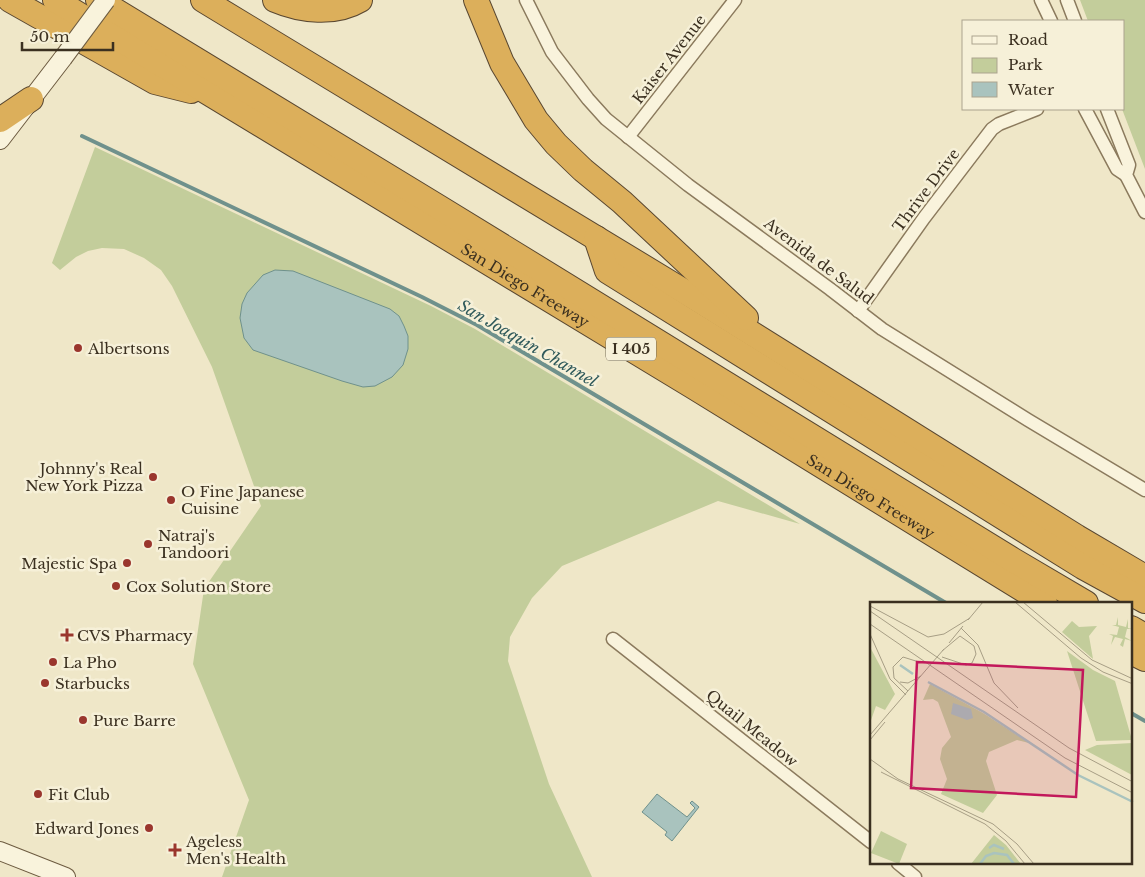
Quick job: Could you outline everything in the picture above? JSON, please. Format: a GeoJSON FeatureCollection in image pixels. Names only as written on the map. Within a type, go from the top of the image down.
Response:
{"type":"FeatureCollection","features":[{"type":"Feature","properties":{"kind":"highway"},"geometry":{"type":"LineString","coordinates":[[10,0],[155,82],[215,97]]}},
{"type":"Feature","properties":{"kind":"highway","name":"San Diego Freeway"},"geometry":{"type":"LineString","coordinates":[[55,0],[692,386],[1043,602]]}},
{"type":"Feature","properties":{"kind":"highway","name":"San Diego Freeway"},"geometry":{"type":"LineString","coordinates":[[98,0],[1012,560],[1084,602]]}},
{"type":"Feature","properties":{"kind":"highway"},"geometry":{"type":"LineString","coordinates":[[203,0],[596,238],[1077,537],[1145,577]]}},
{"type":"Feature","properties":{"kind":"highway"},"geometry":{"type":"LineString","coordinates":[[275,0],[307,9],[321,10],[338,8],[360,0]]}},
{"type":"Feature","properties":{"kind":"highway"},"geometry":{"type":"LineString","coordinates":[[476,0],[502,63],[536,120],[556,144],[583,170],[622,202],[784,354]]}},
{"type":"Feature","properties":{"kind":"highway"},"geometry":{"type":"LineString","coordinates":[[0,120],[31,99]]}},
{"type":"Feature","properties":{"kind":"highway"},"geometry":{"type":"LineString","coordinates":[[596,238],[607,270],[1083,567],[1145,601]]}},
{"type":"Feature","properties":{"kind":"highway"},"geometry":{"type":"LineString","coordinates":[[1132,629],[1145,636]]}},
{"type":"Feature","properties":{"kind":"highway"},"geometry":{"type":"LineString","coordinates":[[1132,652],[1145,659]]}},
{"type":"Feature","properties":{"kind":"main road"},"geometry":{"type":"LineString","coordinates":[[0,140],[106,0]]}},
{"type":"Feature","properties":{"kind":"main road"},"geometry":{"type":"LineString","coordinates":[[0,851],[66,877]]}},
{"type":"Feature","properties":{"kind":"street","name":"Avenida de Salud"},"geometry":{"type":"LineString","coordinates":[[526,0],[552,52],[588,99],[606,119],[702,196],[882,329],[1145,490]]}},
{"type":"Feature","properties":{"kind":"street","name":"Kaiser Avenue"},"geometry":{"type":"LineString","coordinates":[[628,137],[735,0]]}},
{"type":"Feature","properties":{"kind":"street"},"geometry":{"type":"LineString","coordinates":[[1041,0],[1051,20]]}},
{"type":"Feature","properties":{"kind":"street"},"geometry":{"type":"LineString","coordinates":[[1067,0],[1075,20]]}},
{"type":"Feature","properties":{"kind":"street","name":"Thrive Drive"},"geometry":{"type":"LineString","coordinates":[[858,311],[941,195],[992,128],[1034,110]]}},
{"type":"Feature","properties":{"kind":"street"},"geometry":{"type":"LineString","coordinates":[[1086,110],[1117,169],[1126,175],[1145,212]]}},
{"type":"Feature","properties":{"kind":"street"},"geometry":{"type":"LineString","coordinates":[[1107,110],[1129,165],[1126,175]]}},
{"type":"Feature","properties":{"kind":"street","name":"Quail Meadow"},"geometry":{"type":"LineString","coordinates":[[613,639],[870,841]]}},
{"type":"Feature","properties":{"kind":"street"},"geometry":{"type":"LineString","coordinates":[[899,864],[915,877]]}},
{"type":"Feature","properties":{"kind":"green space"},"geometry":{"type":"Polygon","coordinates":[[[1080,0],[1145,0],[1145,169],[1122,110],[1125,110],[1125,20],[1088,20],[1080,0]]]}},
{"type":"Feature","properties":{"kind":"green space"},"geometry":{"type":"Polygon","coordinates":[[[95,147],[431,306],[475,329],[800,524],[718,501],[562,566],[532,598],[510,637],[508,661],[549,784],[592,877],[222,877],[249,800],[193,664],[204,589],[261,506],[212,367],[172,286],[161,270],[144,258],[124,249],[102,248],[88,251],[76,257],[60,270],[52,263],[95,147]]]}},
{"type":"Feature","properties":{"kind":"water"},"geometry":{"type":"Polygon","coordinates":[[[275,270],[293,271],[390,309],[399,316],[408,336],[408,349],[403,365],[392,377],[375,386],[363,387],[253,350],[244,338],[240,318],[242,304],[247,293],[263,275],[275,270]]]}},
{"type":"Feature","properties":{"kind":"water"},"geometry":{"type":"Polygon","coordinates":[[[657,794],[687,817],[695,808],[690,803],[692,801],[699,807],[672,841],[665,835],[667,832],[642,812],[657,794]]]}},
{"type":"Feature","properties":{"kind":"waterway","name":"San Joaquin Channel"},"geometry":{"type":"LineString","coordinates":[[82,136],[422,297],[477,325],[944,602]]}},
{"type":"Feature","properties":{"kind":"waterway","name":"San Joaquin Channel"},"geometry":{"type":"LineString","coordinates":[[1132,714],[1145,721]]}},
{"type":"Feature","properties":{"kind":"place","name":"Albertsons"},"geometry":{"type":"Point","coordinates":[78,348]}},
{"type":"Feature","properties":{"kind":"place","name":"Johnny's Real New York Pizza"},"geometry":{"type":"Point","coordinates":[153,477]}},
{"type":"Feature","properties":{"kind":"place","name":"O Fine Japanese Cuisine"},"geometry":{"type":"Point","coordinates":[171,500]}},
{"type":"Feature","properties":{"kind":"place","name":"Natraj's Tandoori"},"geometry":{"type":"Point","coordinates":[148,544]}},
{"type":"Feature","properties":{"kind":"place","name":"Majestic Spa"},"geometry":{"type":"Point","coordinates":[127,563]}},
{"type":"Feature","properties":{"kind":"place","name":"Cox Solution Store"},"geometry":{"type":"Point","coordinates":[116,586]}},
{"type":"Feature","properties":{"kind":"place","name":"CVS Pharmacy"},"geometry":{"type":"Point","coordinates":[67,635]}},
{"type":"Feature","properties":{"kind":"place","name":"La Pho"},"geometry":{"type":"Point","coordinates":[53,662]}},
{"type":"Feature","properties":{"kind":"place","name":"Starbucks"},"geometry":{"type":"Point","coordinates":[45,683]}},
{"type":"Feature","properties":{"kind":"place","name":"Pure Barre"},"geometry":{"type":"Point","coordinates":[83,720]}},
{"type":"Feature","properties":{"kind":"place","name":"Fit Club"},"geometry":{"type":"Point","coordinates":[38,794]}},
{"type":"Feature","properties":{"kind":"place","name":"Edward Jones"},"geometry":{"type":"Point","coordinates":[149,828]}},
{"type":"Feature","properties":{"kind":"place","name":"Ageless Men's Health"},"geometry":{"type":"Point","coordinates":[175,850]}}]}
